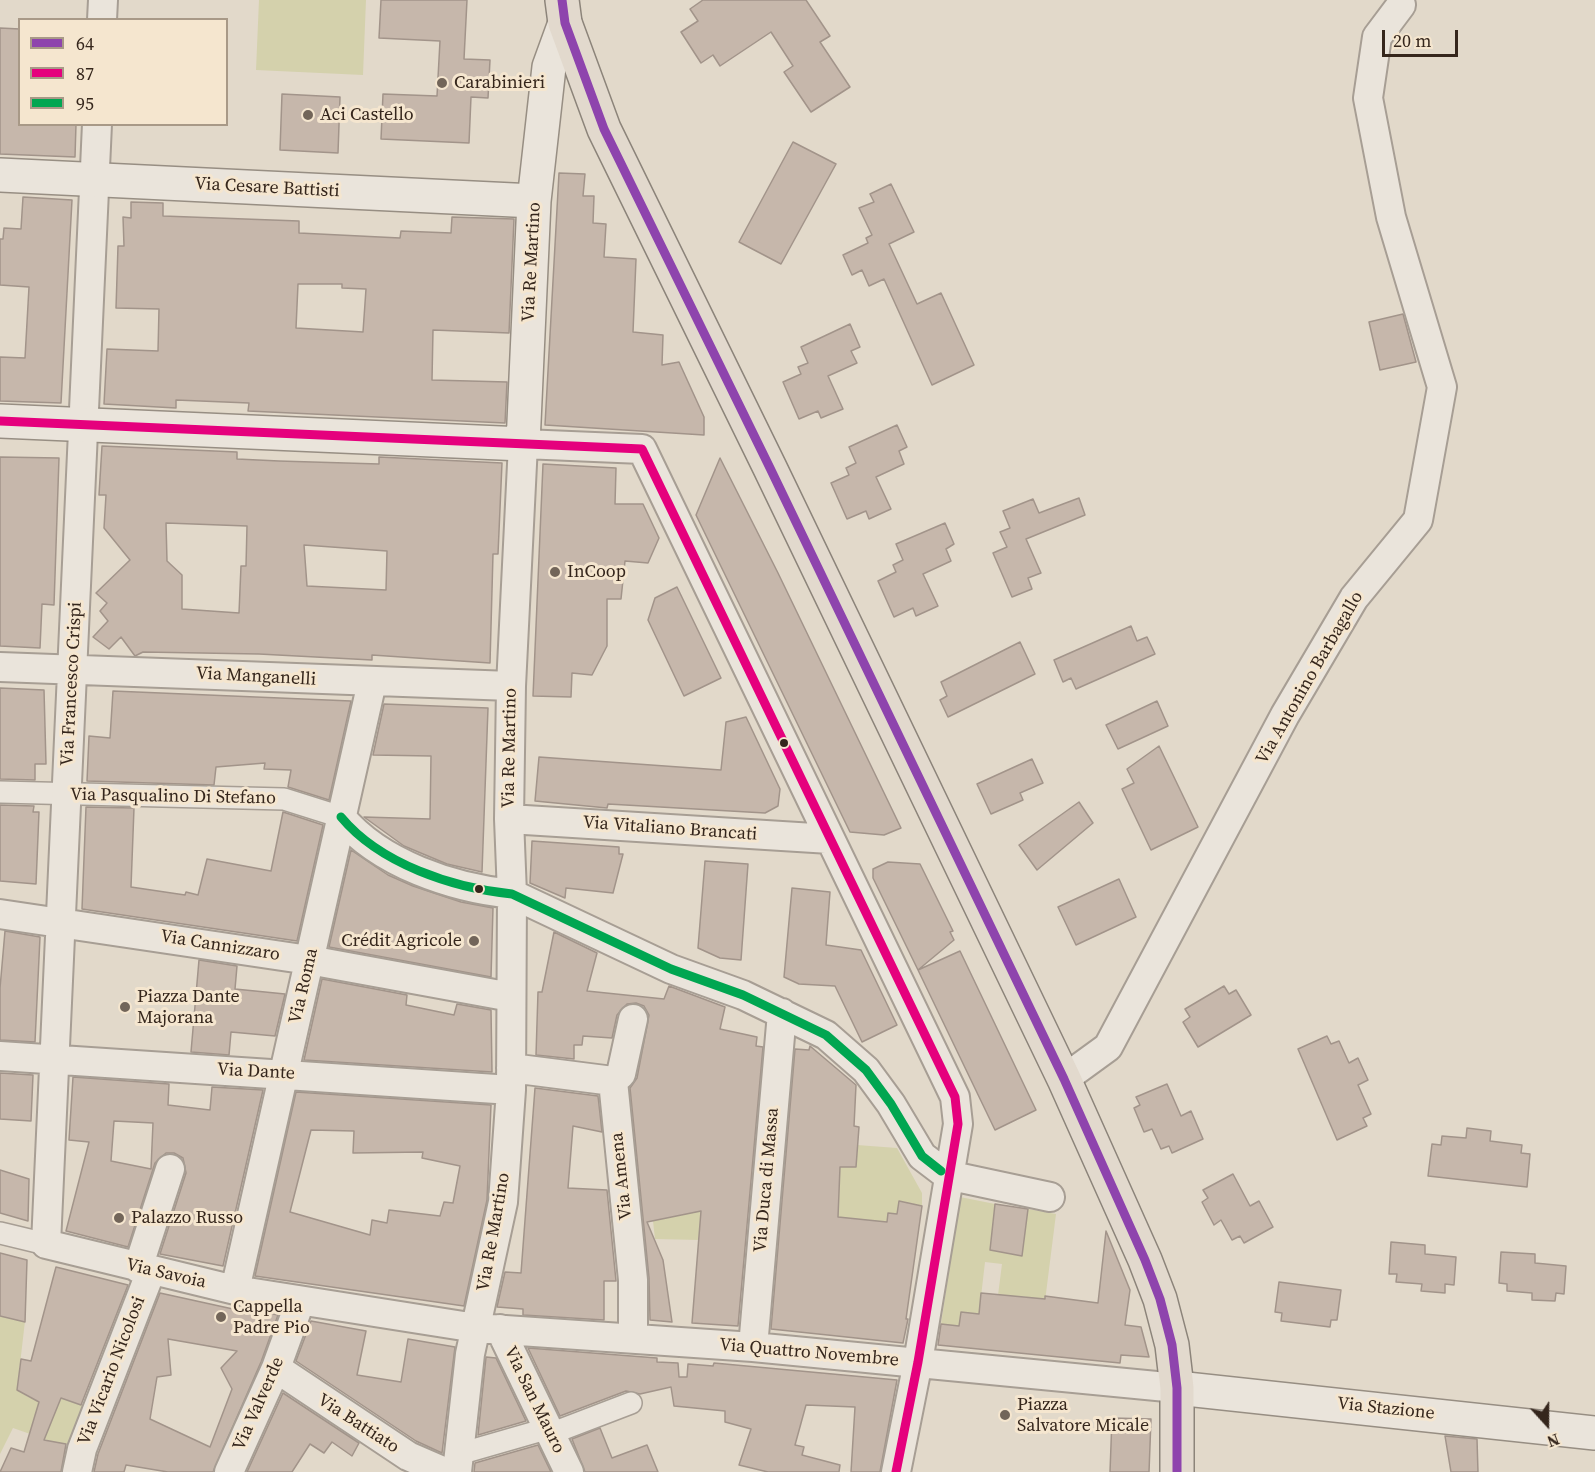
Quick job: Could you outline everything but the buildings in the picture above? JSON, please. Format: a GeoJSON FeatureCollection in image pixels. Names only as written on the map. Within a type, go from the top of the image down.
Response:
{"type":"FeatureCollection","features":[{"type":"Feature","properties":{"kind":"main road"},"geometry":{"type":"LineString","coordinates":[[564,11],[604,129],[776,478],[1064,1079],[1160,1299],[1172,1345],[1177,1388],[1178,1472]]}},
{"type":"Feature","properties":{"kind":"main road","name":"Via Re Martino"},"geometry":{"type":"LineString","coordinates":[[524,444],[534,201],[549,67],[564,11]]}},
{"type":"Feature","properties":{"kind":"main road","name":"Via Cesare Battisti"},"geometry":{"type":"LineString","coordinates":[[0,175],[534,201]]}},
{"type":"Feature","properties":{"kind":"main road"},"geometry":{"type":"LineString","coordinates":[[0,421],[524,444]]}},
{"type":"Feature","properties":{"kind":"main road","name":"Via Stazione"},"geometry":{"type":"LineString","coordinates":[[1177,1388],[1595,1433]]}},
{"type":"Feature","properties":{"kind":"street"},"geometry":{"type":"LineString","coordinates":[[102,0],[102,18]]}},
{"type":"Feature","properties":{"kind":"street","name":"Via Antonino Barbagallo"},"geometry":{"type":"LineString","coordinates":[[1064,1079],[1108,1047],[1285,715],[1348,608],[1418,520],[1442,387],[1391,217],[1368,98],[1377,37],[1401,5]]}},
{"type":"Feature","properties":{"kind":"street","name":"Via Francesco Crispi"},"geometry":{"type":"LineString","coordinates":[[46,1244],[53,1061],[74,669],[82,424],[97,126]]}},
{"type":"Feature","properties":{"kind":"street"},"geometry":{"type":"LineString","coordinates":[[524,444],[642,449],[956,1097],[958,1124],[947,1175],[918,1362],[896,1472]]}},
{"type":"Feature","properties":{"kind":"street","name":"Via Re Martino"},"geometry":{"type":"LineString","coordinates":[[453,1466],[488,1328],[503,1202],[511,1079],[512,894],[509,819],[511,686],[524,444]]}},
{"type":"Feature","properties":{"kind":"street","name":"Via Manganelli"},"geometry":{"type":"LineString","coordinates":[[0,667],[511,686]]}},
{"type":"Feature","properties":{"kind":"street","name":"Via Roma"},"geometry":{"type":"LineString","coordinates":[[235,1290],[372,682]]}},
{"type":"Feature","properties":{"kind":"street","name":"Via Pasqualino Di Stefano"},"geometry":{"type":"LineString","coordinates":[[0,792],[284,799],[341,817],[353,831],[401,864],[487,891],[512,894],[671,969],[782,1013],[826,1035],[866,1070],[891,1104],[922,1156],[947,1175],[1050,1197]]}},
{"type":"Feature","properties":{"kind":"street","name":"Via Vitaliano Brancati"},"geometry":{"type":"LineString","coordinates":[[509,819],[830,839]]}},
{"type":"Feature","properties":{"kind":"street","name":"Via Cannizzaro"},"geometry":{"type":"LineString","coordinates":[[0,914],[309,960],[511,997]]}},
{"type":"Feature","properties":{"kind":"street","name":"Via Duca di Massa"},"geometry":{"type":"LineString","coordinates":[[753,1347],[782,1013]]}},
{"type":"Feature","properties":{"kind":"street"},"geometry":{"type":"LineString","coordinates":[[613,1081],[621,1074],[633,1019]]}},
{"type":"Feature","properties":{"kind":"street","name":"Via Dante"},"geometry":{"type":"LineString","coordinates":[[0,1056],[284,1074],[613,1081]]}},
{"type":"Feature","properties":{"kind":"street","name":"Via Amena"},"geometry":{"type":"LineString","coordinates":[[613,1081],[633,1280],[633,1337]]}},
{"type":"Feature","properties":{"kind":"street","name":"Via Vicario Nicolosi"},"geometry":{"type":"LineString","coordinates":[[77,1472],[81,1449],[144,1269],[170,1169]]}},
{"type":"Feature","properties":{"kind":"street","name":"Via Savoia"},"geometry":{"type":"LineString","coordinates":[[0,1233],[235,1290],[300,1302],[488,1328]]}},
{"type":"Feature","properties":{"kind":"street","name":"Via Valverde"},"geometry":{"type":"LineString","coordinates":[[229,1472],[276,1368],[300,1302]]}},
{"type":"Feature","properties":{"kind":"street","name":"Via Quattro Novembre"},"geometry":{"type":"LineString","coordinates":[[488,1328],[753,1347],[1177,1388]]}},
{"type":"Feature","properties":{"kind":"street","name":"Via San Mauro"},"geometry":{"type":"LineString","coordinates":[[488,1328],[569,1472]]}},
{"type":"Feature","properties":{"kind":"street","name":"Via Battiato"},"geometry":{"type":"LineString","coordinates":[[276,1368],[408,1456],[453,1466]]}},
{"type":"Feature","properties":{"kind":"street"},"geometry":{"type":"LineString","coordinates":[[453,1466],[632,1403]]}},
{"type":"Feature","properties":{"kind":"shaded area"},"geometry":{"type":"Polygon","coordinates":[[[259,0],[366,0],[363,75],[256,70],[259,0]]]}},
{"type":"Feature","properties":{"kind":"shaded area"},"geometry":{"type":"Polygon","coordinates":[[[857,1145],[897,1148],[922,1193],[922,1206],[899,1201],[897,1214],[888,1213],[887,1222],[851,1219],[822,1230],[840,1167],[856,1167],[857,1145]]]}},
{"type":"Feature","properties":{"kind":"shaded area"},"geometry":{"type":"Polygon","coordinates":[[[714,1188],[700,1240],[655,1239],[653,1221],[714,1188]]]}},
{"type":"Feature","properties":{"kind":"shaded area"},"geometry":{"type":"Polygon","coordinates":[[[960,1197],[995,1204],[990,1250],[1021,1256],[1028,1209],[1056,1214],[1043,1317],[1027,1297],[1017,1296],[997,1303],[1002,1264],[985,1262],[979,1314],[959,1326],[941,1324],[960,1197]]]}},
{"type":"Feature","properties":{"kind":"shaded area"},"geometry":{"type":"Polygon","coordinates":[[[0,1316],[25,1321],[17,1390],[30,1398],[36,1380],[44,1383],[35,1416],[51,1421],[61,1398],[91,1408],[74,1445],[53,1442],[13,1428],[0,1454],[0,1316]]]}},
{"type":"Feature","properties":{"kind":"transit line","name":"64"},"geometry":{"type":"LineString","coordinates":[[562,0],[565,23],[604,129],[1064,1079],[1145,1260],[1160,1299],[1172,1345],[1177,1388],[1177,1472]]}},
{"type":"Feature","properties":{"kind":"transit line","name":"87"},"geometry":{"type":"LineString","coordinates":[[0,421],[642,449],[955,1097],[958,1124],[918,1362],[896,1472]]}},
{"type":"Feature","properties":{"kind":"transit line","name":"95"},"geometry":{"type":"LineString","coordinates":[[341,817],[357,834],[376,848],[419,871],[466,886],[512,894],[671,969],[743,995],[826,1035],[866,1070],[891,1104],[922,1156],[941,1171]]}},
{"type":"Feature","properties":{"kind":"place","name":"Carabinieri"},"geometry":{"type":"Point","coordinates":[442,83]}},
{"type":"Feature","properties":{"kind":"place","name":"Aci Castello"},"geometry":{"type":"Point","coordinates":[308,115]}},
{"type":"Feature","properties":{"kind":"place","name":"InCoop"},"geometry":{"type":"Point","coordinates":[555,572]}},
{"type":"Feature","properties":{"kind":"place","name":"Crédit Agricole"},"geometry":{"type":"Point","coordinates":[474,941]}},
{"type":"Feature","properties":{"kind":"place","name":"Piazza Dante Majorana"},"geometry":{"type":"Point","coordinates":[125,1007]}},
{"type":"Feature","properties":{"kind":"place","name":"Palazzo Russo"},"geometry":{"type":"Point","coordinates":[119,1218]}},
{"type":"Feature","properties":{"kind":"place","name":"Cappella Padre Pio"},"geometry":{"type":"Point","coordinates":[221,1317]}},
{"type":"Feature","properties":{"kind":"place","name":"Piazza Salvatore Micale"},"geometry":{"type":"Point","coordinates":[1005,1415]}}]}
